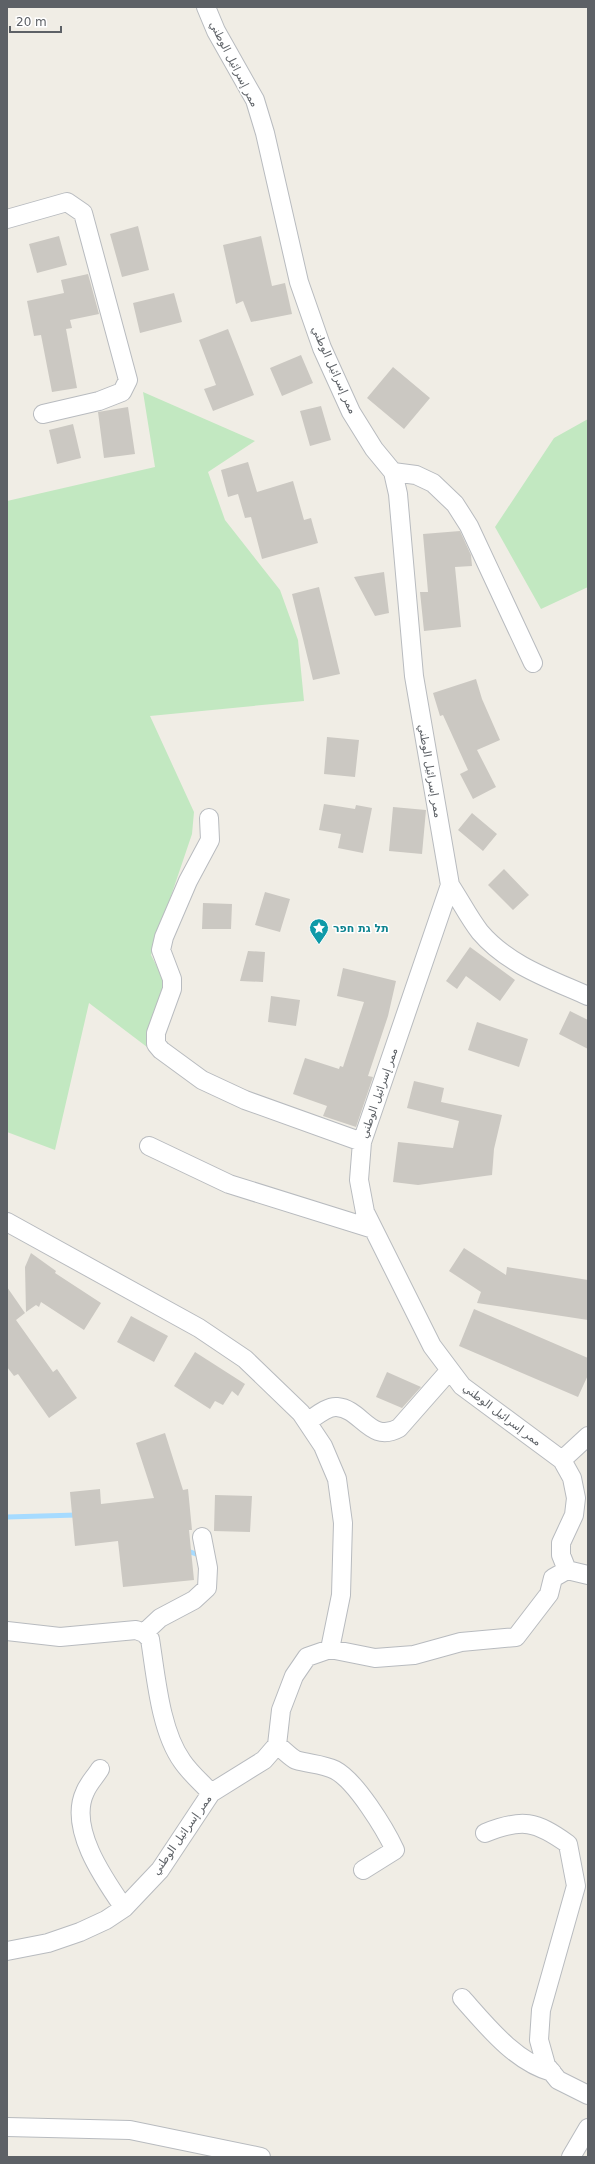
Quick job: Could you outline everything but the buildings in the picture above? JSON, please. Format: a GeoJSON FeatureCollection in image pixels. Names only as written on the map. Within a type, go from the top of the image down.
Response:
{"type":"FeatureCollection","features":[{"type":"Feature","properties":{"kind":"street","name":"ممر إسرائيل الوطني"},"geometry":{"type":"LineString","coordinates":[[206,7],[216,31],[255,100],[265,133],[299,282],[322,348],[351,412],[374,449],[393,472],[398,494],[414,676],[450,885],[362,1142],[359,1180],[365,1212],[372,1229],[432,1346],[462,1386],[562,1460],[572,1478],[576,1498],[574,1515],[561,1543],[561,1555],[567,1570]]}},
{"type":"Feature","properties":{"kind":"street"},"geometry":{"type":"LineString","coordinates":[[7,219],[67,202],[83,213],[128,380],[122,392],[99,401],[43,414]]}},
{"type":"Feature","properties":{"kind":"street"},"geometry":{"type":"LineString","coordinates":[[393,472],[416,475],[433,483],[455,504],[469,526],[532,663]]}},
{"type":"Feature","properties":{"kind":"street"},"geometry":{"type":"LineString","coordinates":[[209,818],[210,840],[188,881],[162,944],[161,950],[172,979],[172,989],[156,1033],[156,1044],[161,1050],[202,1080],[245,1100],[362,1142]]}},
{"type":"Feature","properties":{"kind":"street"},"geometry":{"type":"LineString","coordinates":[[450,885],[480,932],[507,956],[530,972],[588,996]]}},
{"type":"Feature","properties":{"kind":"street"},"geometry":{"type":"LineString","coordinates":[[149,1146],[229,1184],[372,1229]]}},
{"type":"Feature","properties":{"kind":"street"},"geometry":{"type":"LineString","coordinates":[[7,1222],[206,1333],[245,1360],[301,1413],[323,1446],[337,1479],[343,1523],[341,1595],[330,1649]]}},
{"type":"Feature","properties":{"kind":"street"},"geometry":{"type":"LineString","coordinates":[[307,1422],[336,1406],[348,1410],[379,1432],[389,1433],[399,1428],[450,1370]]}},
{"type":"Feature","properties":{"kind":"street"},"geometry":{"type":"LineString","coordinates":[[562,1460],[588,1436]]}},
{"type":"Feature","properties":{"kind":"street"},"geometry":{"type":"LineString","coordinates":[[144,1633],[160,1618],[194,1600],[207,1588],[208,1568],[202,1537]]}},
{"type":"Feature","properties":{"kind":"street"},"geometry":{"type":"LineString","coordinates":[[363,1870],[395,1850],[386,1832],[369,1806],[336,1770],[316,1763],[296,1760],[277,1745],[281,1710],[294,1676],[307,1657],[330,1649],[375,1658],[414,1655],[461,1642],[516,1637],[549,1594],[553,1578],[567,1570],[588,1575]]}},
{"type":"Feature","properties":{"kind":"street"},"geometry":{"type":"LineString","coordinates":[[7,1631],[60,1637],[136,1630],[144,1633],[150,1639],[163,1711],[171,1739],[182,1761],[211,1793]]}},
{"type":"Feature","properties":{"kind":"street","name":"ممر إسرائيل الوطني"},"geometry":{"type":"LineString","coordinates":[[7,1951],[48,1943],[80,1932],[106,1920],[124,1908],[160,1870],[211,1793],[264,1760],[277,1745]]}},
{"type":"Feature","properties":{"kind":"street"},"geometry":{"type":"LineString","coordinates":[[100,1769],[84,1793],[80,1821],[88,1847],[104,1878],[124,1908]]}},
{"type":"Feature","properties":{"kind":"street"},"geometry":{"type":"LineString","coordinates":[[485,1833],[507,1824],[528,1824],[548,1830],[568,1844],[576,1886],[541,2010],[539,2040],[546,2065],[558,2080],[588,2095]]}},
{"type":"Feature","properties":{"kind":"street"},"geometry":{"type":"LineString","coordinates":[[462,1998],[494,2035],[538,2068],[552,2072]]}},
{"type":"Feature","properties":{"kind":"street"},"geometry":{"type":"LineString","coordinates":[[7,2126],[130,2130],[261,2157]]}},
{"type":"Feature","properties":{"kind":"street"},"geometry":{"type":"LineString","coordinates":[[571,2157],[588,2128]]}},
{"type":"Feature","properties":{"kind":"green space"},"geometry":{"type":"Polygon","coordinates":[[[143,392],[255,441],[208,472],[225,520],[280,590],[298,640],[304,701],[150,716],[194,812],[192,834],[151,955],[167,986],[147,1047],[89,1003],[55,1150],[7,1132],[7,501],[155,467],[143,392]]]}},
{"type":"Feature","properties":{"kind":"green space"},"geometry":{"type":"Polygon","coordinates":[[[588,419],[588,587],[541,609],[495,527],[554,438],[588,419]]]}},
{"type":"Feature","properties":{"kind":"waterway"},"geometry":{"type":"LineString","coordinates":[[7,1517],[77,1515]]}},
{"type":"Feature","properties":{"kind":"waterway"},"geometry":{"type":"LineString","coordinates":[[185,1550],[196,1554]]}},
{"type":"Feature","properties":{"kind":"place","name":"תל גת חפר"},"geometry":{"type":"Point","coordinates":[319,945]}}]}
